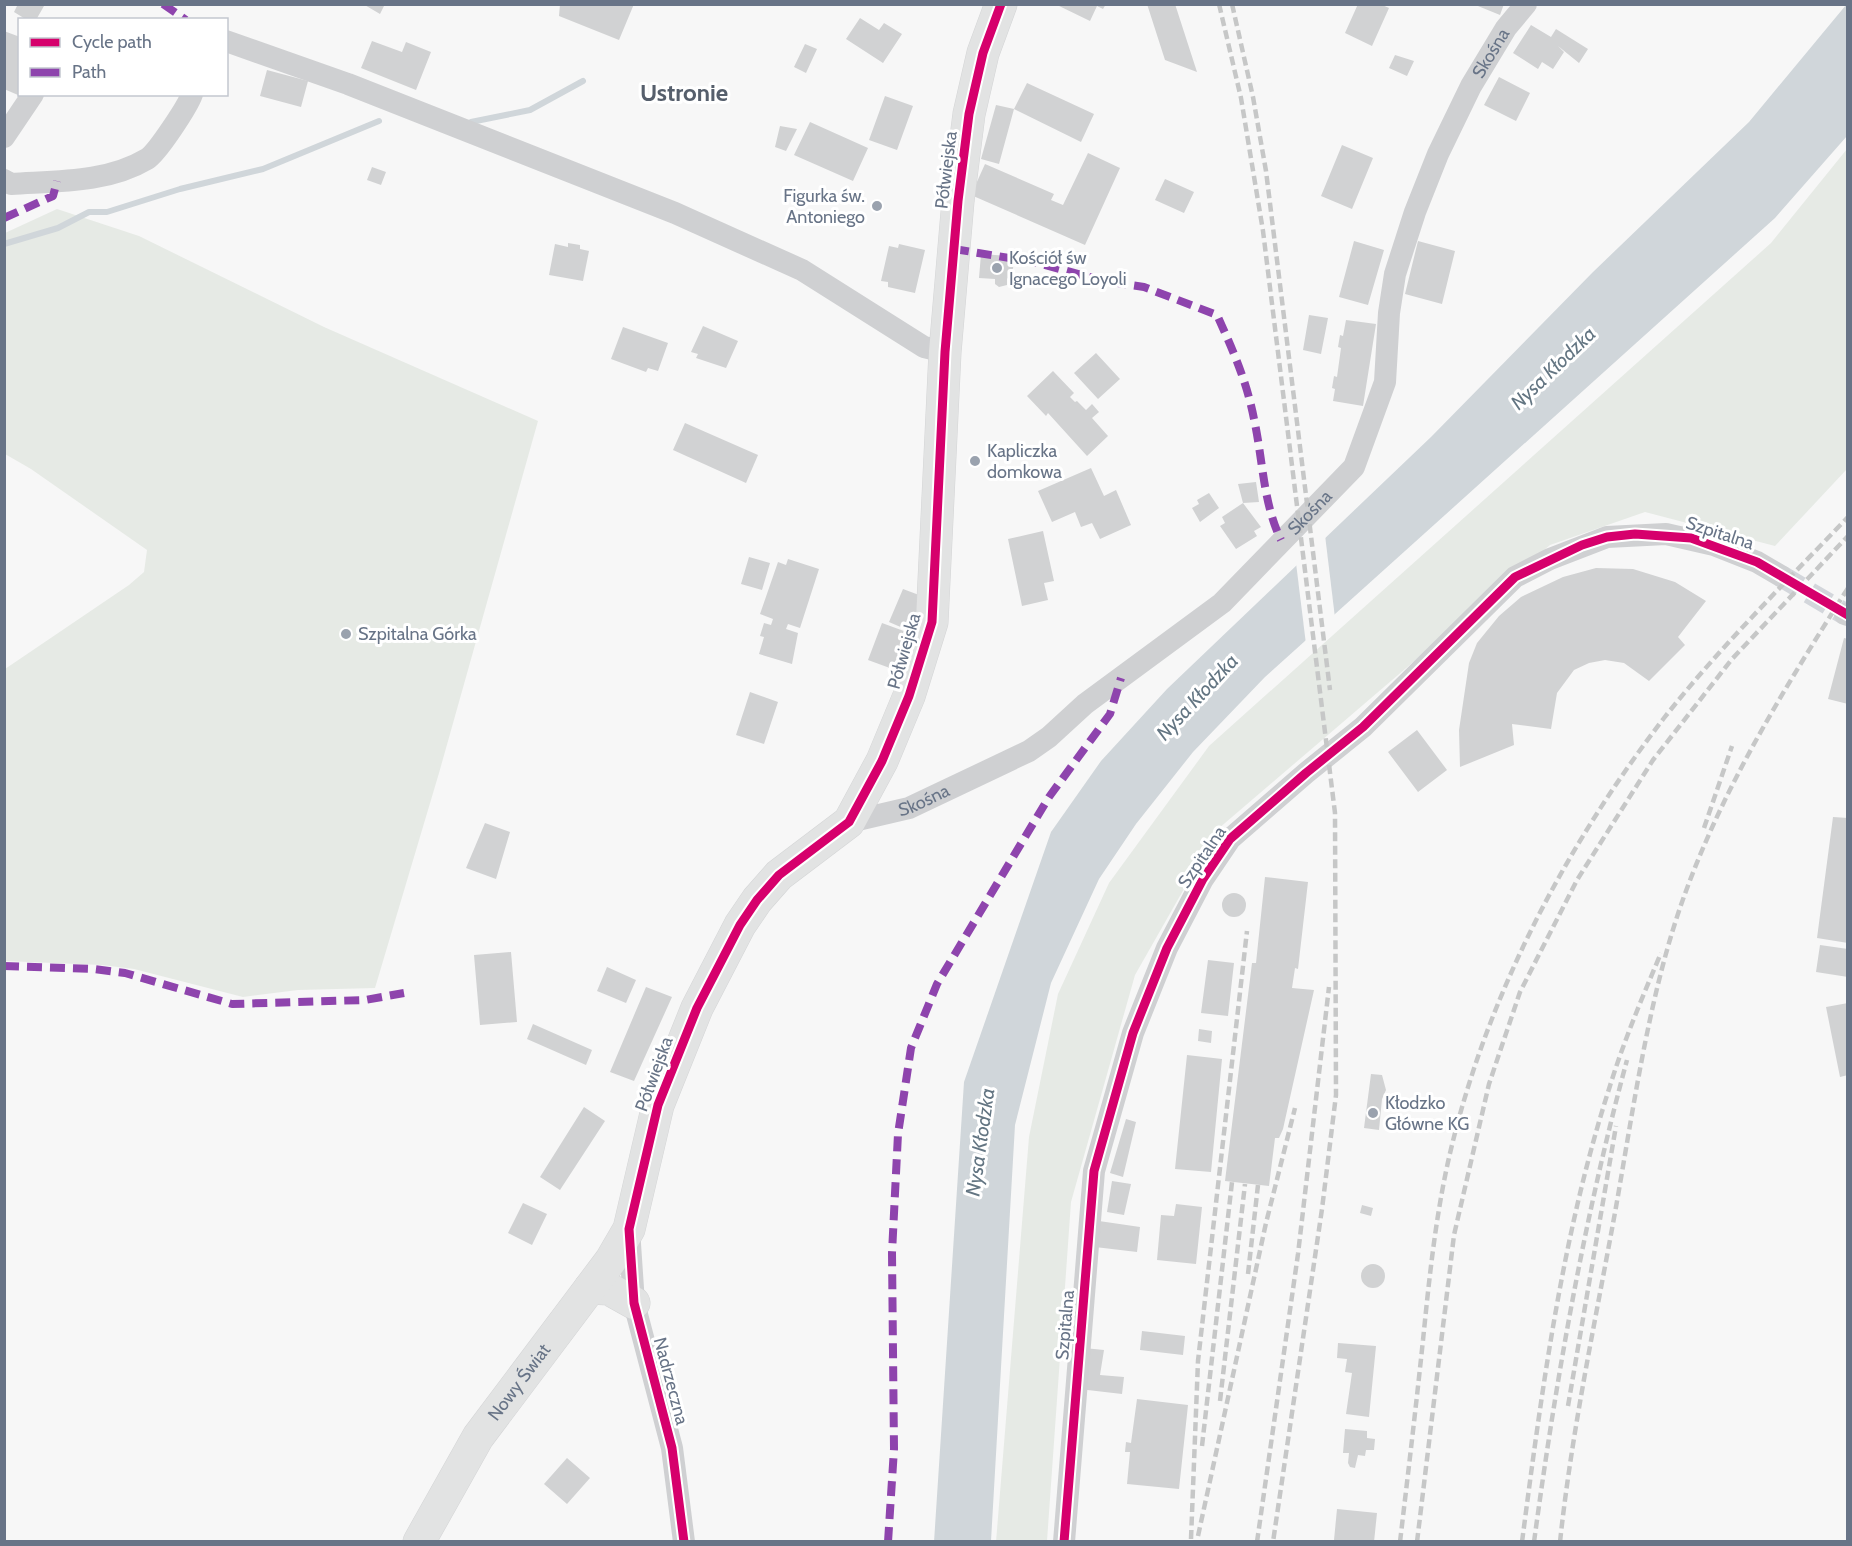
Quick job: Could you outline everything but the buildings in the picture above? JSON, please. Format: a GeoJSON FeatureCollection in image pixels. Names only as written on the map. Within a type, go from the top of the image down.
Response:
{"type":"FeatureCollection","features":[{"type":"Feature","properties":{"kind":"street","name":"Półwiejska"},"geometry":{"type":"LineString","coordinates":[[629,1229],[658,1105],[698,1008],[740,925],[779,875],[849,822],[887,750],[909,696],[932,622],[945,352],[954,239],[969,114],[983,53],[1001,4]]}},
{"type":"Feature","properties":{"kind":"street","name":"Skośna"},"geometry":{"type":"LineString","coordinates":[[849,822],[919,804],[1029,751],[1049,737],[1085,704],[1222,603],[1354,467],[1385,382],[1389,314],[1395,274],[1415,212],[1438,154],[1471,86],[1506,28],[1526,4]]}},
{"type":"Feature","properties":{"kind":"street"},"geometry":{"type":"LineString","coordinates":[[228,42],[390,101],[679,215],[802,270],[924,347],[945,352]]}},
{"type":"Feature","properties":{"kind":"street"},"geometry":{"type":"LineString","coordinates":[[4,137],[32,96]]}},
{"type":"Feature","properties":{"kind":"street"},"geometry":{"type":"LineString","coordinates":[[4,180],[11,184],[105,176],[149,158],[188,105],[191,96]]}},
{"type":"Feature","properties":{"kind":"street","name":"Szpitalna"},"geometry":{"type":"LineString","coordinates":[[1064,1542],[1094,1171],[1132,1033],[1167,948],[1203,879],[1230,839],[1306,773],[1363,728],[1515,577],[1550,558],[1607,537],[1666,534],[1714,545],[1757,562],[1782,576]]}},
{"type":"Feature","properties":{"kind":"street","name":"Nowy Świat"},"geometry":{"type":"LineString","coordinates":[[419,1542],[478,1437],[611,1260],[629,1229]]}},
{"type":"Feature","properties":{"kind":"street","name":"Nadrzeczna"},"geometry":{"type":"LineString","coordinates":[[629,1229],[634,1303],[672,1448],[684,1542]]}},
{"type":"Feature","properties":{"kind":"street"},"geometry":{"type":"LineString","coordinates":[[590,1288],[609,1289],[634,1303]]}},
{"type":"Feature","properties":{"kind":"shaded area"},"geometry":{"type":"Polygon","coordinates":[[[1847,149],[1847,469],[1775,546],[1645,512],[1550,545],[1218,829],[1135,975],[1071,1202],[1047,1541],[996,1542],[1029,1137],[1058,994],[1109,883],[1209,746],[1771,243],[1847,149]]]}},
{"type":"Feature","properties":{"kind":"shaded area"},"geometry":{"type":"Polygon","coordinates":[[[57,209],[139,236],[324,327],[538,421],[439,773],[375,988],[298,990],[243,997],[134,969],[102,965],[5,961],[5,669],[129,585],[144,572],[147,550],[31,469],[5,454],[5,233],[57,209]]]}},
{"type":"Feature","properties":{"kind":"water","name":"Nysa Kłodzka"},"geometry":{"type":"Polygon","coordinates":[[[1846,5],[1847,136],[1775,218],[1265,677],[1193,752],[1136,824],[1099,879],[1051,983],[1015,1125],[991,1541],[934,1542],[964,1082],[1051,832],[1101,761],[1167,689],[1431,437],[1593,272],[1749,122],[1846,5]]]}},
{"type":"Feature","properties":{"kind":"pier"},"geometry":{"type":"Polygon","coordinates":[[[1325,535],[1335,618],[1306,644],[1296,563],[1325,535]]]}},
{"type":"Feature","properties":{"kind":"waterway"},"geometry":{"type":"LineString","coordinates":[[471,122],[530,110],[583,81]]}},
{"type":"Feature","properties":{"kind":"waterway"},"geometry":{"type":"LineString","coordinates":[[4,244],[58,228],[89,212],[107,212],[180,189],[263,169],[379,121]]}},
{"type":"Feature","properties":{"kind":"tunnel"},"geometry":{"type":"LineString","coordinates":[[1781,576],[1845,614]]}},
{"type":"Feature","properties":{"kind":"railway"},"geometry":{"type":"LineString","coordinates":[[1219,4],[1241,98],[1263,231],[1335,813],[1336,1095],[1322,1209],[1273,1542]]}},
{"type":"Feature","properties":{"kind":"railway"},"geometry":{"type":"LineString","coordinates":[[1232,4],[1253,97],[1266,171],[1330,690]]}},
{"type":"Feature","properties":{"kind":"railway"},"geometry":{"type":"LineString","coordinates":[[1400,1542],[1430,1273],[1443,1184],[1464,1102],[1483,1043],[1506,985],[1561,873],[1627,768],[1685,692],[1753,616],[1848,517]]}},
{"type":"Feature","properties":{"kind":"railway"},"geometry":{"type":"LineString","coordinates":[[1417,1542],[1454,1235],[1489,1084],[1520,992],[1577,880],[1653,760],[1732,659],[1848,536]]}},
{"type":"Feature","properties":{"kind":"railway"},"geometry":{"type":"LineString","coordinates":[[1560,1542],[1578,1416],[1637,1088],[1653,1007],[1673,928],[1702,851],[1738,773],[1780,698],[1848,588]]}},
{"type":"Feature","properties":{"kind":"railway"},"geometry":{"type":"LineString","coordinates":[[1704,828],[1732,746]]}},
{"type":"Feature","properties":{"kind":"railway"},"geometry":{"type":"LineString","coordinates":[[1191,1539],[1198,1361],[1247,931]]}},
{"type":"Feature","properties":{"kind":"railway"},"geometry":{"type":"LineString","coordinates":[[1522,1542],[1555,1313],[1578,1200],[1614,1072],[1661,953]]}},
{"type":"Feature","properties":{"kind":"railway"},"geometry":{"type":"LineString","coordinates":[[1257,1542],[1298,1254],[1329,987]]}},
{"type":"Feature","properties":{"kind":"railway"},"geometry":{"type":"LineString","coordinates":[[1534,1542],[1552,1420],[1584,1239],[1627,1060]]}},
{"type":"Feature","properties":{"kind":"railway"},"geometry":{"type":"LineString","coordinates":[[1198,1536],[1266,1223],[1295,1108]]}},
{"type":"Feature","properties":{"kind":"railway"},"geometry":{"type":"LineString","coordinates":[[1568,1406],[1616,1126]]}},
{"type":"Feature","properties":{"kind":"railway"},"geometry":{"type":"LineString","coordinates":[[1202,1446],[1232,1182]]}},
{"type":"Feature","properties":{"kind":"railway"},"geometry":{"type":"LineString","coordinates":[[1220,1401],[1245,1184]]}},
{"type":"Feature","properties":{"kind":"railway"},"geometry":{"type":"LineString","coordinates":[[1248,1274],[1258,1185]]}},
{"type":"Feature","properties":{"kind":"marked path"},"geometry":{"type":"LineString","coordinates":[[163,4],[183,18]]}},
{"type":"Feature","properties":{"kind":"marked path"},"geometry":{"type":"LineString","coordinates":[[4,218],[53,196],[57,181]]}},
{"type":"Feature","properties":{"kind":"marked path"},"geometry":{"type":"LineString","coordinates":[[954,249],[1034,262],[1104,281],[1144,287],[1217,315],[1251,405],[1270,511],[1281,540]]}},
{"type":"Feature","properties":{"kind":"marked path"},"geometry":{"type":"LineString","coordinates":[[888,1542],[894,1449],[892,1253],[898,1134],[911,1048],[937,984],[1049,797],[1110,714],[1121,678]]}},
{"type":"Feature","properties":{"kind":"marked path"},"geometry":{"type":"LineString","coordinates":[[4,966],[94,969],[125,973],[232,1004],[365,1000],[404,993]]}},
{"type":"Feature","properties":{"kind":"cycle path"},"geometry":{"type":"LineString","coordinates":[[684,1542],[672,1448],[634,1303],[629,1229],[658,1105],[697,1008],[740,925],[757,900],[779,875],[849,822],[882,761],[909,696],[932,622],[945,352],[958,201],[969,114],[983,53],[1001,4]]}},
{"type":"Feature","properties":{"kind":"cycle path"},"geometry":{"type":"LineString","coordinates":[[1064,1542],[1094,1171],[1133,1033],[1167,948],[1203,879],[1230,839],[1363,727],[1515,577],[1582,545],[1607,537],[1635,534],[1691,538],[1757,562],[1848,615]]}},
{"type":"Feature","properties":{"kind":"place","name":"Figurka św. Antoniego"},"geometry":{"type":"Point","coordinates":[877,206]}},
{"type":"Feature","properties":{"kind":"place","name":"Kościół św Ignacego Loyoli"},"geometry":{"type":"Point","coordinates":[997,268]}},
{"type":"Feature","properties":{"kind":"place","name":"Kapliczka domkowa"},"geometry":{"type":"Point","coordinates":[975,461]}},
{"type":"Feature","properties":{"kind":"place","name":"Szpitalna Górka"},"geometry":{"type":"Point","coordinates":[346,634]}},
{"type":"Feature","properties":{"kind":"place","name":"Kłodzko Główne KG"},"geometry":{"type":"Point","coordinates":[1373,1113]}},
{"type":"Feature","properties":{"kind":"district","name":"Ustronie"},"geometry":{"type":"Point","coordinates":[684,93]}}]}
